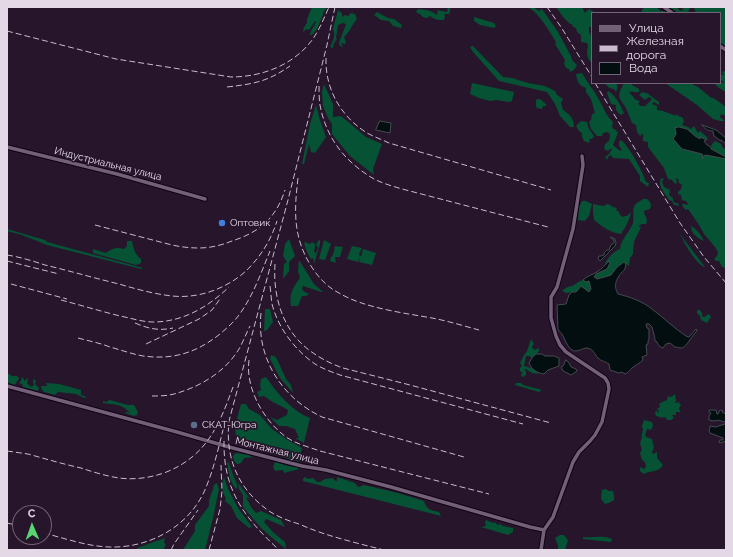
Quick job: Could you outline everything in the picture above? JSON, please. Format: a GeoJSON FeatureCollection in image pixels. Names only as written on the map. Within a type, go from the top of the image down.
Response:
{"type":"FeatureCollection","features":[{"type":"Feature","properties":{"kind":"street","name":"Индустриальная улица"},"geometry":{"type":"LineString","coordinates":[[7,148],[117,174],[205,199]]}},
{"type":"Feature","properties":{"kind":"street"},"geometry":{"type":"LineString","coordinates":[[541,550],[544,530],[553,517],[573,462],[579,452],[590,441],[602,422],[609,389],[605,378],[566,352],[560,345],[556,336],[552,318],[551,297],[557,287],[574,229],[582,172],[582,156]]}},
{"type":"Feature","properties":{"kind":"street","name":"Монтажная улица"},"geometry":{"type":"LineString","coordinates":[[7,386],[229,447],[391,487],[544,530]]}},
{"type":"Feature","properties":{"kind":"green space"},"geometry":{"type":"Polygon","coordinates":[[[312,7],[327,7],[317,29],[312,35],[310,35],[316,21],[309,30],[307,29],[303,32],[312,7]]]}},
{"type":"Feature","properties":{"kind":"green space"},"geometry":{"type":"Polygon","coordinates":[[[448,7],[450,7],[450,12],[449,14],[444,14],[444,20],[437,20],[430,16],[427,18],[423,17],[416,11],[419,9],[426,10],[436,15],[438,12],[437,10],[447,12],[448,7]]]}},
{"type":"Feature","properties":{"kind":"green space"},"geometry":{"type":"Polygon","coordinates":[[[527,7],[533,7],[539,11],[542,9],[558,32],[572,60],[577,65],[574,70],[570,72],[569,69],[566,68],[564,64],[565,60],[555,44],[556,42],[539,17],[527,7]]]}},
{"type":"Feature","properties":{"kind":"green space"},"geometry":{"type":"Polygon","coordinates":[[[556,7],[582,7],[585,13],[589,9],[593,11],[591,12],[591,27],[589,27],[591,35],[591,62],[587,55],[587,43],[581,42],[581,35],[577,32],[576,28],[563,17],[556,7]]]}},
{"type":"Feature","properties":{"kind":"green space"},"geometry":{"type":"Polygon","coordinates":[[[644,7],[657,7],[660,11],[666,12],[642,12],[644,7]]]}},
{"type":"Feature","properties":{"kind":"green space"},"geometry":{"type":"Polygon","coordinates":[[[677,7],[680,11],[683,10],[682,7],[690,8],[688,12],[677,12],[671,8],[677,7]]]}},
{"type":"Feature","properties":{"kind":"green space"},"geometry":{"type":"Polygon","coordinates":[[[726,7],[726,47],[721,43],[721,12],[696,12],[694,8],[726,7]]]}},
{"type":"Feature","properties":{"kind":"green space"},"geometry":{"type":"Polygon","coordinates":[[[338,10],[342,13],[342,17],[345,15],[348,16],[351,13],[355,14],[357,19],[344,37],[346,42],[345,44],[341,43],[343,47],[340,46],[339,43],[346,24],[343,23],[338,25],[337,39],[333,48],[330,47],[334,38],[333,29],[338,10]]]}},
{"type":"Feature","properties":{"kind":"green space"},"geometry":{"type":"Polygon","coordinates":[[[377,12],[388,18],[394,19],[402,25],[401,28],[393,26],[389,21],[381,20],[374,15],[377,12]]]}},
{"type":"Feature","properties":{"kind":"green space"},"geometry":{"type":"Polygon","coordinates":[[[474,17],[494,23],[496,26],[494,28],[480,25],[474,21],[474,17]]]}},
{"type":"Feature","properties":{"kind":"green space"},"geometry":{"type":"Polygon","coordinates":[[[473,46],[503,77],[545,86],[555,91],[557,95],[563,99],[561,103],[563,110],[571,117],[574,127],[570,127],[560,116],[555,104],[547,92],[499,81],[473,52],[470,47],[473,46]]]}},
{"type":"Feature","properties":{"kind":"green space"},"geometry":{"type":"Polygon","coordinates":[[[722,72],[726,72],[726,92],[715,84],[725,83],[721,80],[721,74],[724,75],[722,72]]]}},
{"type":"Feature","properties":{"kind":"green space"},"geometry":{"type":"Polygon","coordinates":[[[582,73],[606,114],[613,122],[612,128],[618,133],[613,145],[622,151],[619,142],[621,140],[624,143],[642,172],[646,182],[649,183],[648,187],[640,181],[640,176],[629,159],[613,158],[611,155],[607,160],[605,157],[612,149],[608,151],[604,149],[605,144],[609,141],[610,135],[608,132],[603,133],[602,136],[597,136],[591,129],[589,122],[592,114],[595,113],[591,99],[586,92],[586,88],[580,85],[577,79],[576,74],[582,73]]]}},
{"type":"Feature","properties":{"kind":"green space"},"geometry":{"type":"Polygon","coordinates":[[[472,83],[514,92],[512,101],[490,101],[470,94],[472,83]]]}},
{"type":"Feature","properties":{"kind":"green space"},"geometry":{"type":"Polygon","coordinates":[[[324,84],[333,104],[333,117],[341,116],[366,137],[382,144],[373,169],[374,175],[350,156],[332,134],[332,124],[323,106],[322,92],[324,84]]]}},
{"type":"Feature","properties":{"kind":"green space"},"geometry":{"type":"Polygon","coordinates":[[[606,84],[616,84],[618,87],[616,92],[614,89],[606,84]]]}},
{"type":"Feature","properties":{"kind":"green space"},"geometry":{"type":"Polygon","coordinates":[[[624,84],[632,84],[639,89],[639,92],[629,92],[636,100],[640,101],[638,104],[645,106],[652,99],[649,97],[645,100],[639,95],[642,92],[647,93],[659,102],[659,105],[654,102],[652,104],[657,106],[657,110],[676,116],[675,114],[683,118],[684,122],[682,125],[691,129],[694,126],[698,133],[700,131],[707,137],[708,140],[701,139],[693,134],[682,149],[702,154],[703,157],[704,155],[726,159],[725,268],[722,267],[719,261],[714,259],[718,252],[688,209],[686,210],[683,207],[682,204],[688,204],[686,201],[682,200],[681,195],[678,194],[682,185],[676,178],[677,183],[675,184],[672,180],[668,179],[664,168],[648,147],[648,142],[643,141],[643,134],[640,136],[637,132],[636,125],[632,123],[626,108],[620,99],[620,91],[624,84]]]}},
{"type":"Feature","properties":{"kind":"green space"},"geometry":{"type":"Polygon","coordinates":[[[666,84],[692,84],[698,87],[726,107],[726,116],[721,114],[720,117],[725,121],[713,119],[697,105],[666,84]]]}},
{"type":"Feature","properties":{"kind":"green space"},"geometry":{"type":"Polygon","coordinates":[[[608,91],[619,103],[624,113],[621,115],[617,111],[616,105],[611,104],[607,93],[608,91]]]}},
{"type":"Feature","properties":{"kind":"green space"},"geometry":{"type":"Polygon","coordinates":[[[537,99],[540,99],[546,104],[546,106],[543,106],[542,109],[537,108],[537,99]]]}},
{"type":"Feature","properties":{"kind":"green space"},"geometry":{"type":"Polygon","coordinates":[[[316,105],[326,137],[315,153],[311,152],[309,144],[304,164],[302,164],[310,124],[316,105]]]}},
{"type":"Feature","properties":{"kind":"green space"},"geometry":{"type":"Polygon","coordinates":[[[581,121],[587,122],[588,127],[594,136],[592,139],[589,139],[589,143],[584,141],[582,133],[576,126],[581,121]]]}},
{"type":"Feature","properties":{"kind":"green space"},"geometry":{"type":"Polygon","coordinates":[[[715,141],[726,149],[726,157],[711,149],[712,144],[715,141]]]}},
{"type":"Feature","properties":{"kind":"green space"},"geometry":{"type":"Polygon","coordinates":[[[661,178],[664,179],[662,182],[664,187],[670,190],[669,195],[673,198],[675,203],[678,203],[679,206],[674,205],[672,201],[669,200],[661,187],[661,178]]]}},
{"type":"Feature","properties":{"kind":"green space"},"geometry":{"type":"Polygon","coordinates":[[[643,199],[647,199],[651,206],[650,209],[644,211],[647,221],[646,224],[638,226],[641,227],[634,242],[633,254],[630,258],[629,266],[623,262],[611,275],[597,279],[594,277],[596,274],[607,269],[609,261],[605,265],[607,260],[613,253],[620,249],[620,246],[633,223],[634,206],[643,199]]]}},
{"type":"Feature","properties":{"kind":"green space"},"geometry":{"type":"Polygon","coordinates":[[[582,201],[592,204],[589,216],[585,221],[578,220],[579,207],[582,201]]]}},
{"type":"Feature","properties":{"kind":"green space"},"geometry":{"type":"Polygon","coordinates":[[[593,204],[603,206],[608,204],[617,208],[616,210],[623,217],[627,216],[631,212],[622,234],[607,229],[594,220],[593,204]]]}},
{"type":"Feature","properties":{"kind":"green space"},"geometry":{"type":"Polygon","coordinates":[[[691,226],[699,232],[704,241],[695,235],[691,226]]]}},
{"type":"Feature","properties":{"kind":"green space"},"geometry":{"type":"Polygon","coordinates":[[[7,229],[45,240],[47,242],[143,268],[141,269],[47,245],[7,231],[7,229]]]}},
{"type":"Feature","properties":{"kind":"green space"},"geometry":{"type":"Polygon","coordinates":[[[679,233],[705,267],[694,258],[679,233]]]}},
{"type":"Feature","properties":{"kind":"green space"},"geometry":{"type":"Polygon","coordinates":[[[289,239],[295,256],[289,262],[289,271],[283,279],[284,264],[287,262],[283,256],[285,244],[289,239]]]}},
{"type":"Feature","properties":{"kind":"green space"},"geometry":{"type":"Polygon","coordinates":[[[320,239],[320,244],[314,264],[313,258],[311,259],[308,255],[304,242],[310,244],[312,242],[315,244],[314,252],[316,253],[318,248],[316,244],[320,239]]]}},
{"type":"Feature","properties":{"kind":"green space"},"geometry":{"type":"Polygon","coordinates":[[[324,240],[331,244],[325,260],[319,259],[324,240]]]}},
{"type":"Feature","properties":{"kind":"green space"},"geometry":{"type":"Polygon","coordinates":[[[127,241],[132,241],[136,253],[141,259],[141,263],[136,265],[93,253],[93,249],[106,253],[115,248],[124,249],[127,246],[127,241]]]}},
{"type":"Feature","properties":{"kind":"green space"},"geometry":{"type":"Polygon","coordinates":[[[335,246],[343,247],[340,257],[335,257],[336,263],[330,261],[335,246]]]}},
{"type":"Feature","properties":{"kind":"green space"},"geometry":{"type":"Polygon","coordinates":[[[352,246],[362,248],[359,254],[360,256],[358,262],[347,259],[352,246]]]}},
{"type":"Feature","properties":{"kind":"green space"},"geometry":{"type":"Polygon","coordinates":[[[363,249],[376,253],[372,265],[359,262],[363,249]]]}},
{"type":"Feature","properties":{"kind":"green space"},"geometry":{"type":"Polygon","coordinates":[[[299,260],[314,284],[323,292],[303,286],[303,291],[309,294],[302,296],[298,306],[291,306],[292,291],[300,278],[298,271],[299,260]]]}},
{"type":"Feature","properties":{"kind":"green space"},"geometry":{"type":"Polygon","coordinates":[[[583,280],[586,282],[589,281],[591,289],[588,293],[585,290],[566,293],[562,291],[579,281],[583,280]]]}},
{"type":"Feature","properties":{"kind":"green space"},"geometry":{"type":"Polygon","coordinates":[[[265,309],[270,309],[273,322],[267,330],[264,331],[265,309]]]}},
{"type":"Feature","properties":{"kind":"green space"},"geometry":{"type":"Polygon","coordinates":[[[697,310],[700,310],[702,316],[704,317],[709,314],[711,317],[707,323],[701,320],[697,310]]]}},
{"type":"Feature","properties":{"kind":"green space"},"geometry":{"type":"Polygon","coordinates":[[[531,339],[534,344],[532,347],[534,350],[539,348],[539,351],[532,358],[526,356],[524,366],[539,373],[537,374],[526,369],[524,370],[526,371],[526,375],[523,377],[521,376],[522,372],[520,371],[520,368],[522,366],[520,363],[527,351],[531,339]]]}},
{"type":"Feature","properties":{"kind":"green space"},"geometry":{"type":"Polygon","coordinates":[[[271,355],[276,357],[286,379],[291,385],[293,393],[280,378],[270,359],[271,355]]]}},
{"type":"Feature","properties":{"kind":"green space"},"geometry":{"type":"Polygon","coordinates":[[[7,374],[17,376],[19,378],[15,385],[7,382],[7,374]]]}},
{"type":"Feature","properties":{"kind":"green space"},"geometry":{"type":"Polygon","coordinates":[[[22,377],[25,381],[27,378],[28,379],[27,383],[31,387],[34,385],[34,379],[36,381],[35,384],[39,388],[38,391],[23,387],[22,384],[19,383],[22,377]]]}},
{"type":"Feature","properties":{"kind":"green space"},"geometry":{"type":"Polygon","coordinates":[[[266,377],[285,401],[297,411],[310,418],[304,443],[295,438],[299,438],[295,429],[286,426],[279,426],[270,417],[277,420],[287,415],[288,410],[264,396],[259,397],[257,392],[261,390],[261,379],[266,377]]]}},
{"type":"Feature","properties":{"kind":"green space"},"geometry":{"type":"Polygon","coordinates":[[[46,383],[59,384],[81,390],[81,395],[87,397],[84,398],[76,394],[58,392],[55,395],[44,392],[41,386],[47,386],[46,383]]]}},
{"type":"Feature","properties":{"kind":"green space"},"geometry":{"type":"Polygon","coordinates":[[[516,383],[521,383],[523,385],[542,390],[539,392],[515,385],[516,383]]]}},
{"type":"Feature","properties":{"kind":"green space"},"geometry":{"type":"Polygon","coordinates":[[[675,394],[675,403],[680,402],[679,403],[681,405],[679,408],[681,412],[676,412],[676,415],[672,415],[674,418],[671,420],[656,416],[656,410],[658,413],[659,411],[657,409],[660,407],[659,404],[667,400],[668,396],[671,397],[675,394]]]}},
{"type":"Feature","properties":{"kind":"green space"},"geometry":{"type":"Polygon","coordinates":[[[110,400],[128,405],[134,405],[138,412],[137,415],[134,416],[125,413],[130,413],[121,406],[103,403],[103,401],[106,402],[110,400]]]}},
{"type":"Feature","properties":{"kind":"green space"},"geometry":{"type":"Polygon","coordinates":[[[241,404],[246,404],[249,409],[260,415],[272,429],[302,448],[299,462],[254,449],[236,438],[235,426],[241,404]]]}},
{"type":"Feature","properties":{"kind":"green space"},"geometry":{"type":"Polygon","coordinates":[[[644,420],[652,422],[653,426],[651,430],[647,429],[645,435],[646,437],[652,439],[654,448],[652,452],[653,454],[657,452],[657,458],[663,465],[657,470],[644,474],[640,471],[640,467],[644,469],[646,467],[640,453],[642,450],[640,443],[644,420]]]}},
{"type":"Feature","properties":{"kind":"green space"},"geometry":{"type":"Polygon","coordinates":[[[236,453],[253,457],[244,458],[240,464],[237,464],[234,461],[233,456],[236,453]]]}},
{"type":"Feature","properties":{"kind":"green space"},"geometry":{"type":"Polygon","coordinates":[[[227,462],[229,463],[237,484],[237,489],[232,484],[227,462]]]}},
{"type":"Feature","properties":{"kind":"green space"},"geometry":{"type":"Polygon","coordinates":[[[275,462],[298,467],[299,469],[284,473],[283,470],[275,471],[273,467],[275,462]]]}},
{"type":"Feature","properties":{"kind":"green space"},"geometry":{"type":"Polygon","coordinates":[[[224,477],[228,489],[238,508],[252,527],[249,528],[237,518],[231,506],[225,501],[226,498],[222,488],[224,477]]]}},
{"type":"Feature","properties":{"kind":"green space"},"geometry":{"type":"Polygon","coordinates":[[[305,477],[308,479],[313,478],[317,482],[320,482],[325,479],[333,478],[337,481],[337,477],[355,483],[359,487],[364,485],[398,493],[424,501],[428,508],[439,512],[441,516],[303,481],[305,477]]]}},
{"type":"Feature","properties":{"kind":"green space"},"geometry":{"type":"Polygon","coordinates":[[[217,483],[219,489],[205,550],[183,550],[195,531],[195,525],[209,506],[209,500],[214,485],[217,483]]]}},
{"type":"Feature","properties":{"kind":"green space"},"geometry":{"type":"Polygon","coordinates":[[[238,483],[250,499],[246,497],[256,513],[261,511],[281,520],[285,527],[266,519],[264,522],[285,542],[286,549],[262,529],[243,507],[243,495],[239,489],[238,483]]]}},
{"type":"Feature","properties":{"kind":"green space"},"geometry":{"type":"Polygon","coordinates":[[[605,489],[613,491],[614,500],[605,504],[601,499],[602,490],[605,489]]]}},
{"type":"Feature","properties":{"kind":"green space"},"geometry":{"type":"Polygon","coordinates":[[[486,520],[493,523],[494,522],[498,525],[500,524],[513,528],[513,532],[508,535],[481,527],[486,526],[486,520]]]}},
{"type":"Feature","properties":{"kind":"green space"},"geometry":{"type":"Polygon","coordinates":[[[560,535],[564,535],[568,540],[565,550],[558,550],[555,538],[560,535]]]}},
{"type":"Feature","properties":{"kind":"green space"},"geometry":{"type":"Polygon","coordinates":[[[583,537],[602,537],[612,539],[611,542],[583,539],[583,537]]]}},
{"type":"Feature","properties":{"kind":"green space"},"geometry":{"type":"Polygon","coordinates":[[[165,538],[164,542],[166,545],[163,550],[137,550],[137,548],[165,538]]]}},
{"type":"Feature","properties":{"kind":"water"},"geometry":{"type":"Polygon","coordinates":[[[380,121],[391,123],[390,133],[376,130],[380,121]]]}},
{"type":"Feature","properties":{"kind":"water"},"geometry":{"type":"Polygon","coordinates":[[[702,125],[716,130],[726,138],[726,144],[714,136],[713,131],[707,130],[702,125]]]}},
{"type":"Feature","properties":{"kind":"water"},"geometry":{"type":"Polygon","coordinates":[[[679,127],[687,129],[700,139],[700,137],[705,139],[706,140],[704,141],[711,147],[711,149],[726,157],[726,159],[705,155],[702,159],[702,154],[682,149],[673,139],[676,134],[675,128],[679,127]]]}},
{"type":"Feature","properties":{"kind":"water"},"geometry":{"type":"Polygon","coordinates":[[[611,237],[615,239],[615,246],[600,261],[598,259],[599,256],[604,255],[604,253],[609,250],[611,245],[614,243],[614,240],[611,237]]]}},
{"type":"Feature","properties":{"kind":"water"},"geometry":{"type":"Polygon","coordinates":[[[609,261],[610,263],[607,269],[596,274],[594,277],[597,279],[611,275],[617,267],[624,262],[626,264],[625,269],[618,277],[616,284],[618,294],[644,304],[686,336],[689,337],[696,329],[697,330],[684,347],[675,347],[670,343],[666,344],[663,348],[655,341],[652,327],[649,324],[646,324],[647,328],[649,329],[649,339],[648,344],[646,345],[647,355],[642,357],[643,360],[625,374],[610,370],[609,364],[599,359],[593,351],[587,348],[576,351],[572,350],[558,330],[557,305],[566,304],[569,295],[572,292],[576,292],[581,286],[589,292],[591,289],[589,281],[586,282],[583,280],[599,271],[609,261]]]}},
{"type":"Feature","properties":{"kind":"water"},"geometry":{"type":"Polygon","coordinates":[[[536,354],[559,358],[559,366],[548,370],[544,374],[537,372],[529,363],[536,354]]]}},
{"type":"Feature","properties":{"kind":"water"},"geometry":{"type":"Polygon","coordinates":[[[566,360],[571,367],[577,371],[571,375],[563,371],[561,367],[566,360]]]}},
{"type":"Feature","properties":{"kind":"water"},"geometry":{"type":"Polygon","coordinates":[[[710,410],[716,410],[717,414],[720,410],[723,411],[722,412],[726,414],[726,421],[709,420],[711,413],[709,412],[710,410]]]}},
{"type":"Feature","properties":{"kind":"water"},"geometry":{"type":"Polygon","coordinates":[[[726,424],[726,441],[720,443],[720,440],[723,440],[723,438],[710,433],[710,426],[715,427],[726,424]]]}},
{"type":"Feature","properties":{"kind":"railway"},"geometry":{"type":"LineString","coordinates":[[7,31],[116,59],[231,77],[242,77],[263,73],[283,65],[300,53],[315,36],[329,7]]}},
{"type":"Feature","properties":{"kind":"railway"},"geometry":{"type":"LineString","coordinates":[[335,7],[327,45],[288,200],[229,421],[229,448],[236,472],[242,483],[249,493],[269,511],[284,519],[322,533],[384,550]]}},
{"type":"Feature","properties":{"kind":"railway"},"geometry":{"type":"LineString","coordinates":[[547,7],[591,75]]}},
{"type":"Feature","properties":{"kind":"railway"},"geometry":{"type":"LineString","coordinates":[[326,58],[328,79],[335,99],[347,116],[367,133],[389,143],[551,190]]}},
{"type":"Feature","properties":{"kind":"railway"},"geometry":{"type":"LineString","coordinates":[[227,87],[245,85],[267,79],[290,66]]}},
{"type":"Feature","properties":{"kind":"railway"},"geometry":{"type":"LineString","coordinates":[[596,84],[680,223],[704,257],[726,283]]}},
{"type":"Feature","properties":{"kind":"railway"},"geometry":{"type":"LineString","coordinates":[[319,86],[323,117],[332,138],[338,148],[354,165],[374,179],[402,189],[548,227]]}},
{"type":"Feature","properties":{"kind":"railway"},"geometry":{"type":"LineString","coordinates":[[298,178],[296,202],[296,224],[298,234],[305,255],[311,266],[327,285],[335,291],[360,303],[397,312],[438,319],[479,330]]}},
{"type":"Feature","properties":{"kind":"railway"},"geometry":{"type":"LineString","coordinates":[[95,225],[175,246],[196,248],[212,247],[242,237],[266,223],[277,209],[285,190]]}},
{"type":"Feature","properties":{"kind":"railway"},"geometry":{"type":"LineString","coordinates":[[7,255],[152,293],[172,296],[192,296],[203,294],[222,287],[247,270],[265,247],[272,235],[277,221]]}},
{"type":"Feature","properties":{"kind":"railway"},"geometry":{"type":"LineString","coordinates":[[78,338],[131,353],[154,357],[184,354],[202,346],[220,334],[237,318],[253,292],[270,251]]}},
{"type":"Feature","properties":{"kind":"railway"},"geometry":{"type":"LineString","coordinates":[[7,261],[59,274]]}},
{"type":"Feature","properties":{"kind":"railway"},"geometry":{"type":"LineString","coordinates":[[275,264],[275,285],[279,305],[287,324],[299,341],[308,350],[320,357],[343,368],[551,423]]}},
{"type":"Feature","properties":{"kind":"railway"},"geometry":{"type":"LineString","coordinates":[[11,284],[67,299]]}},
{"type":"Feature","properties":{"kind":"railway"},"geometry":{"type":"LineString","coordinates":[[270,286],[272,304],[278,322],[294,345],[318,366],[340,375],[523,424]]}},
{"type":"Feature","properties":{"kind":"railway"},"geometry":{"type":"LineString","coordinates":[[61,300],[141,321],[153,322],[175,319],[194,312],[204,307],[229,287]]}},
{"type":"Feature","properties":{"kind":"railway"},"geometry":{"type":"LineString","coordinates":[[146,344],[199,319],[212,310],[220,299]]}},
{"type":"Feature","properties":{"kind":"railway"},"geometry":{"type":"LineString","coordinates":[[261,313],[263,346],[268,361],[284,388],[308,409],[322,417],[464,457]]}},
{"type":"Feature","properties":{"kind":"railway"},"geometry":{"type":"LineString","coordinates":[[135,323],[154,329],[173,328]]}},
{"type":"Feature","properties":{"kind":"railway"},"geometry":{"type":"LineString","coordinates":[[152,396],[169,395],[184,391],[211,378],[227,365],[240,346],[250,326]]}},
{"type":"Feature","properties":{"kind":"railway"},"geometry":{"type":"LineString","coordinates":[[249,360],[250,382],[258,403],[270,422],[286,437],[320,451],[489,494]]}},
{"type":"Feature","properties":{"kind":"railway"},"geometry":{"type":"LineString","coordinates":[[7,451],[28,454],[100,474],[125,479],[136,479],[158,475],[178,466],[191,458],[201,449],[216,427],[233,387]]}},
{"type":"Feature","properties":{"kind":"railway"},"geometry":{"type":"LineString","coordinates":[[52,535],[89,545],[116,547],[143,543],[168,532],[189,515],[204,492],[208,484],[225,422]]}},
{"type":"Feature","properties":{"kind":"railway"},"geometry":{"type":"LineString","coordinates":[[224,441],[227,475],[238,502],[246,515],[279,550]]}},
{"type":"Feature","properties":{"kind":"railway"},"geometry":{"type":"LineString","coordinates":[[209,550],[220,509],[222,491],[221,465]]}},
{"type":"Feature","properties":{"kind":"railway"},"geometry":{"type":"LineString","coordinates":[[171,550],[198,510]]}},
{"type":"Feature","properties":{"kind":"railway"},"geometry":{"type":"LineString","coordinates":[[7,523],[12,524]]}},
{"type":"Feature","properties":{"kind":"place","name":"Оптовик"},"geometry":{"type":"Point","coordinates":[222,223]}},
{"type":"Feature","properties":{"kind":"place","name":"СКАТ-Югра"},"geometry":{"type":"Point","coordinates":[194,425]}}]}
